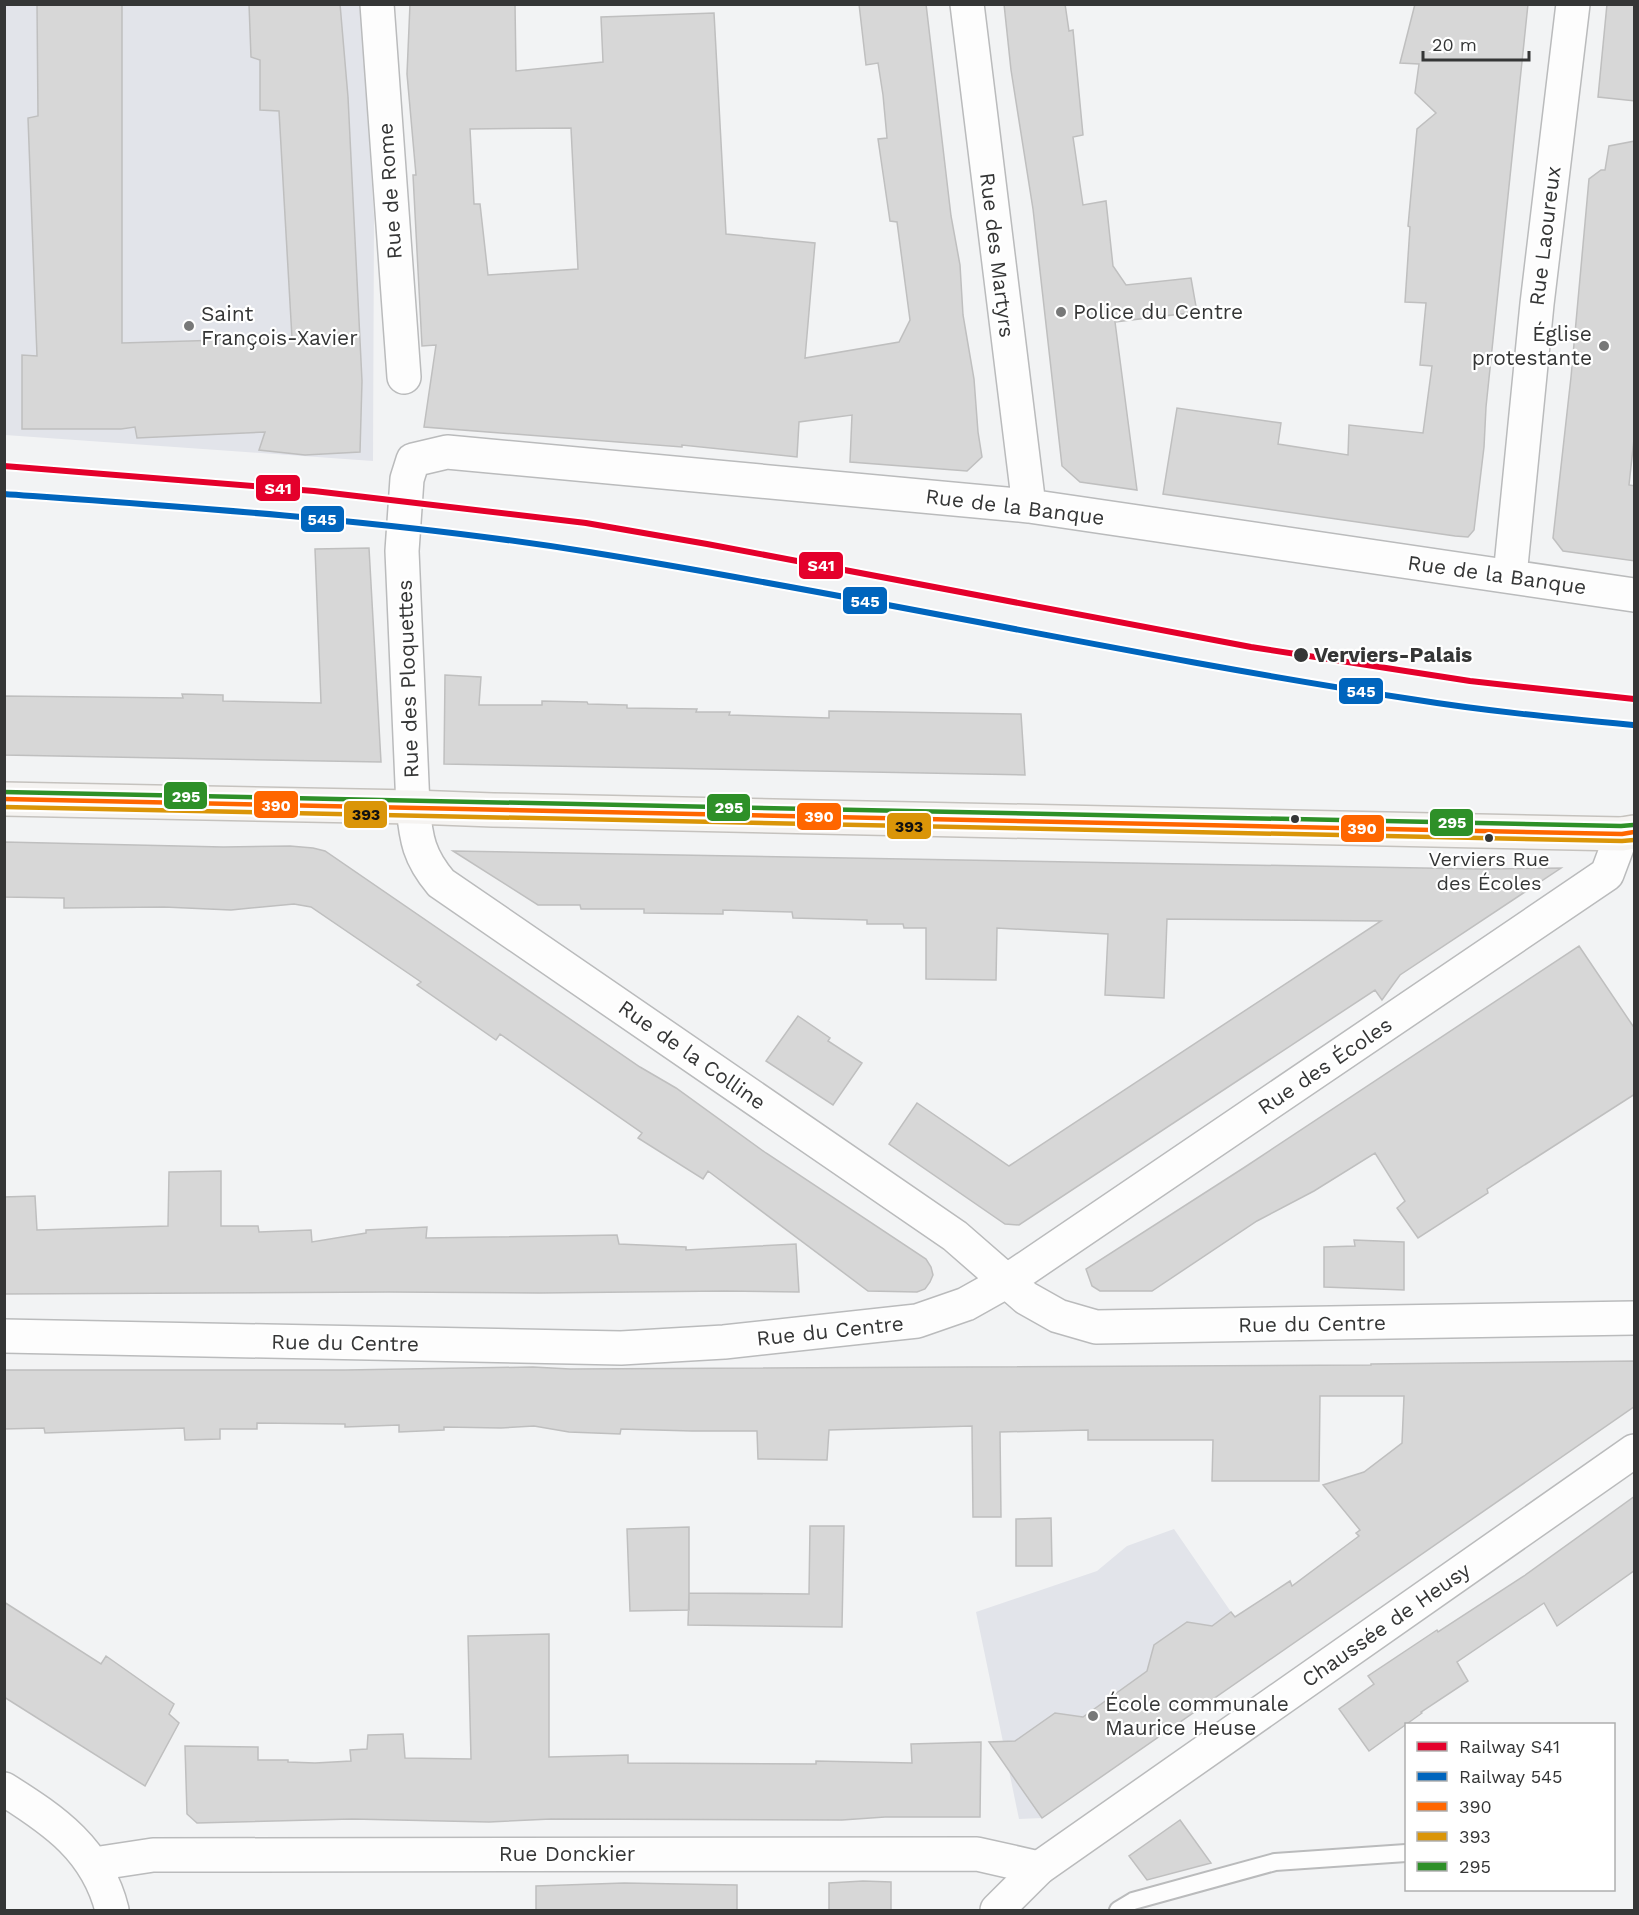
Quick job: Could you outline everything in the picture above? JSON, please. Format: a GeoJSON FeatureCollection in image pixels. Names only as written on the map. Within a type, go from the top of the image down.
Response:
{"type":"FeatureCollection","features":[{"type":"Feature","properties":{"kind":"main road"},"geometry":{"type":"LineString","coordinates":[[4,800],[1628,833]]}},
{"type":"Feature","properties":{"kind":"street","name":"Rue de Rome"},"geometry":{"type":"LineString","coordinates":[[377,4],[404,377]]}},
{"type":"Feature","properties":{"kind":"street","name":"Rue des Martyrs"},"geometry":{"type":"LineString","coordinates":[[966,4],[1029,506]]}},
{"type":"Feature","properties":{"kind":"street","name":"Rue Laoureux"},"geometry":{"type":"LineString","coordinates":[[1510,576],[1537,304],[1573,4]]}},
{"type":"Feature","properties":{"kind":"street","name":"Rue de la Banque"},"geometry":{"type":"LineString","coordinates":[[407,479],[413,460],[447,452],[1029,506],[1635,595]]}},
{"type":"Feature","properties":{"kind":"street","name":"Rue des Ploquettes"},"geometry":{"type":"LineString","coordinates":[[407,479],[402,551],[413,807]]}},
{"type":"Feature","properties":{"kind":"street","name":"Rue de la Colline"},"geometry":{"type":"LineString","coordinates":[[413,807],[419,849],[427,867],[441,883],[955,1236],[1006,1281]]}},
{"type":"Feature","properties":{"kind":"street","name":"Rue des Écoles"},"geometry":{"type":"LineString","coordinates":[[1006,1281],[1607,874],[1628,833]]}},
{"type":"Feature","properties":{"kind":"street","name":"Rue du Centre"},"geometry":{"type":"LineString","coordinates":[[4,1336],[621,1348],[724,1342],[917,1321],[966,1304],[1006,1281],[1026,1298],[1058,1316],[1096,1328],[1635,1318]]}},
{"type":"Feature","properties":{"kind":"street","name":"Chaussée de Heusy"},"geometry":{"type":"LineString","coordinates":[[997,1911],[1039,1868],[1635,1451]]}},
{"type":"Feature","properties":{"kind":"street"},"geometry":{"type":"LineString","coordinates":[[4,1789],[35,1808],[66,1833],[94,1864],[107,1892],[112,1911]]}},
{"type":"Feature","properties":{"kind":"street","name":"Rue Donckier"},"geometry":{"type":"LineString","coordinates":[[94,1864],[153,1855],[977,1854],[1039,1868]]}},
{"type":"Feature","properties":{"kind":"lane"},"geometry":{"type":"LineString","coordinates":[[1118,1911],[1133,1901],[1275,1862],[1405,1853]]}},
{"type":"Feature","properties":{"kind":"shaded area","name":"Saint François-Xavier"},"geometry":{"type":"Polygon","coordinates":[[[4,5],[360,5],[374,216],[373,461],[5,435],[4,5]]]}},
{"type":"Feature","properties":{"kind":"shaded area","name":"École communale Maurice Heuse"},"geometry":{"type":"Polygon","coordinates":[[[1174,1529],[1267,1661],[1042,1818],[1019,1819],[976,1612],[1097,1571],[1127,1546],[1174,1529]]]}},
{"type":"Feature","properties":{"kind":"building"},"geometry":{"type":"Polygon","coordinates":[[[37,4],[122,4],[122,343],[292,338],[279,111],[260,110],[260,60],[251,57],[249,4],[340,4],[348,97],[362,381],[360,452],[305,455],[259,450],[265,432],[137,438],[135,427],[22,429],[22,355],[37,356],[28,118],[38,116],[37,4]]]}},
{"type":"Feature","properties":{"kind":"building"},"geometry":{"type":"Polygon","coordinates":[[[410,4],[515,4],[516,71],[603,62],[601,17],[714,13],[726,234],[815,243],[805,358],[899,342],[910,320],[897,222],[890,221],[878,139],[887,138],[878,63],[866,65],[859,4],[926,4],[982,457],[967,471],[850,462],[852,415],[799,422],[797,457],[682,445],[682,447],[424,427],[436,345],[422,346],[413,175],[416,175],[407,74],[410,4]],[[571,128],[470,129],[474,204],[480,204],[488,275],[578,269],[571,128]]]}},
{"type":"Feature","properties":{"kind":"building"},"geometry":{"type":"Polygon","coordinates":[[[1004,4],[1065,4],[1069,31],[1073,30],[1083,135],[1073,137],[1083,205],[1106,201],[1113,266],[1126,285],[1191,278],[1197,312],[1115,322],[1137,490],[1080,482],[1062,466],[1033,209],[1011,70],[1004,4]]]}},
{"type":"Feature","properties":{"kind":"building"},"geometry":{"type":"Polygon","coordinates":[[[1415,4],[1528,4],[1474,530],[1468,537],[1455,536],[1163,494],[1177,408],[1281,423],[1278,444],[1348,455],[1349,425],[1423,433],[1432,366],[1420,365],[1426,303],[1405,302],[1410,227],[1408,226],[1417,129],[1436,113],[1415,93],[1419,64],[1400,63],[1415,4]]]}},
{"type":"Feature","properties":{"kind":"building"},"geometry":{"type":"Polygon","coordinates":[[[1607,4],[1635,4],[1635,101],[1598,97],[1607,4]]]}},
{"type":"Feature","properties":{"kind":"building"},"geometry":{"type":"Polygon","coordinates":[[[1635,141],[1635,430],[1629,485],[1635,486],[1635,561],[1563,551],[1553,538],[1571,377],[1589,179],[1601,170],[1605,170],[1609,146],[1635,141]]]}},
{"type":"Feature","properties":{"kind":"building"},"geometry":{"type":"Polygon","coordinates":[[[369,548],[381,762],[4,755],[4,696],[183,698],[182,694],[223,695],[223,701],[321,703],[315,549],[369,548]]]}},
{"type":"Feature","properties":{"kind":"building"},"geometry":{"type":"Polygon","coordinates":[[[445,675],[481,677],[479,705],[542,705],[542,701],[587,702],[588,704],[627,705],[627,708],[730,712],[729,715],[829,718],[829,711],[1021,714],[1025,775],[444,764],[445,675]]]}},
{"type":"Feature","properties":{"kind":"building"},"geometry":{"type":"Polygon","coordinates":[[[4,842],[223,847],[290,846],[325,851],[640,1067],[676,1088],[766,1153],[926,1259],[933,1275],[930,1282],[925,1289],[917,1292],[868,1291],[708,1171],[703,1179],[638,1138],[642,1133],[500,1034],[496,1040],[417,985],[421,982],[311,907],[294,904],[231,910],[164,907],[64,908],[64,898],[4,897],[4,842]]]}},
{"type":"Feature","properties":{"kind":"building"},"geometry":{"type":"Polygon","coordinates":[[[453,851],[1478,869],[1561,868],[1400,975],[1382,1000],[1375,990],[1019,1225],[1005,1224],[889,1144],[917,1103],[1009,1166],[1381,921],[1167,919],[1164,998],[1105,995],[1108,934],[997,928],[996,980],[926,979],[926,928],[904,928],[903,924],[867,924],[867,920],[793,918],[792,912],[723,910],[723,914],[644,913],[644,909],[581,909],[580,905],[538,905],[453,851]]]}},
{"type":"Feature","properties":{"kind":"building"},"geometry":{"type":"Polygon","coordinates":[[[1579,946],[1635,1029],[1635,1094],[1487,1189],[1488,1193],[1418,1238],[1397,1208],[1405,1201],[1375,1153],[1314,1191],[1257,1221],[1152,1291],[1100,1291],[1092,1286],[1086,1269],[1245,1167],[1579,946]]]}},
{"type":"Feature","properties":{"kind":"building"},"geometry":{"type":"Polygon","coordinates":[[[798,1016],[830,1038],[828,1041],[862,1063],[833,1105],[766,1061],[798,1016]]]}},
{"type":"Feature","properties":{"kind":"building"},"geometry":{"type":"Polygon","coordinates":[[[221,1171],[221,1226],[258,1226],[259,1232],[311,1230],[312,1242],[366,1233],[366,1230],[427,1227],[426,1238],[617,1235],[619,1244],[686,1247],[686,1250],[796,1244],[799,1292],[4,1294],[4,1197],[35,1196],[37,1230],[168,1226],[169,1172],[221,1171]]]}},
{"type":"Feature","properties":{"kind":"building"},"geometry":{"type":"Polygon","coordinates":[[[1354,1240],[1404,1242],[1404,1290],[1324,1287],[1324,1247],[1355,1246],[1354,1240]]]}},
{"type":"Feature","properties":{"kind":"building"},"geometry":{"type":"Polygon","coordinates":[[[1635,1361],[1635,1406],[1042,1818],[989,1742],[1015,1741],[1055,1713],[1083,1717],[1147,1671],[1154,1645],[1187,1622],[1212,1626],[1231,1612],[1235,1617],[1290,1581],[1292,1586],[1359,1536],[1356,1533],[1360,1530],[1323,1485],[1364,1472],[1402,1443],[1404,1396],[1320,1396],[1319,1481],[1212,1481],[1213,1440],[1088,1440],[1088,1430],[1000,1432],[1001,1517],[973,1517],[972,1426],[829,1430],[827,1460],[758,1459],[757,1431],[621,1429],[620,1434],[569,1432],[534,1426],[444,1427],[444,1430],[399,1432],[399,1425],[345,1427],[345,1424],[257,1423],[257,1429],[220,1429],[220,1439],[185,1440],[184,1428],[45,1433],[44,1428],[4,1429],[4,1370],[1371,1365],[1635,1361]]]}},
{"type":"Feature","properties":{"kind":"building"},"geometry":{"type":"Polygon","coordinates":[[[1635,1496],[1635,1570],[1557,1626],[1544,1603],[1457,1662],[1468,1681],[1405,1723],[1369,1751],[1339,1709],[1374,1684],[1368,1676],[1524,1576],[1635,1496]]]}},
{"type":"Feature","properties":{"kind":"building"},"geometry":{"type":"Polygon","coordinates":[[[1051,1518],[1052,1566],[1016,1566],[1016,1519],[1051,1518]]]}},
{"type":"Feature","properties":{"kind":"building"},"geometry":{"type":"Polygon","coordinates":[[[810,1526],[844,1526],[842,1627],[688,1625],[689,1593],[809,1594],[810,1526]]]}},
{"type":"Feature","properties":{"kind":"building"},"geometry":{"type":"Polygon","coordinates":[[[689,1527],[689,1610],[630,1611],[627,1529],[689,1527]]]}},
{"type":"Feature","properties":{"kind":"building"},"geometry":{"type":"Polygon","coordinates":[[[4,1602],[101,1664],[106,1656],[174,1704],[169,1714],[179,1723],[145,1786],[4,1697],[4,1602]]]}},
{"type":"Feature","properties":{"kind":"building"},"geometry":{"type":"Polygon","coordinates":[[[549,1634],[549,1757],[628,1755],[628,1763],[816,1764],[816,1761],[912,1763],[911,1744],[981,1742],[980,1817],[885,1817],[842,1820],[551,1819],[489,1822],[352,1819],[197,1823],[187,1814],[185,1746],[258,1747],[258,1760],[315,1763],[351,1761],[350,1750],[367,1749],[368,1735],[403,1734],[405,1758],[471,1759],[468,1636],[549,1634]]]}},
{"type":"Feature","properties":{"kind":"building"},"geometry":{"type":"Polygon","coordinates":[[[1180,1820],[1211,1863],[1147,1880],[1129,1856],[1180,1820]]]}},
{"type":"Feature","properties":{"kind":"building"},"geometry":{"type":"Polygon","coordinates":[[[891,1882],[891,1911],[829,1911],[829,1883],[891,1882]]]}},
{"type":"Feature","properties":{"kind":"building"},"geometry":{"type":"Polygon","coordinates":[[[624,1883],[737,1885],[737,1911],[536,1911],[536,1886],[624,1883]]]}},
{"type":"Feature","properties":{"kind":"rail line","name":"S41"},"geometry":{"type":"LineString","coordinates":[[4,466],[314,491],[586,523],[1251,647],[1470,681],[1634,699]]}},
{"type":"Feature","properties":{"kind":"rail line","name":"545"},"geometry":{"type":"LineString","coordinates":[[4,494],[297,517],[516,541],[692,569],[1205,664],[1411,699],[1633,725]]}},
{"type":"Feature","properties":{"kind":"transit line","name":"295"},"geometry":{"type":"LineString","coordinates":[[4,792],[1633,825]]}},
{"type":"Feature","properties":{"kind":"transit line","name":"390"},"geometry":{"type":"LineString","coordinates":[[4,799],[1622,834],[1634,832]]}},
{"type":"Feature","properties":{"kind":"transit line","name":"393"},"geometry":{"type":"LineString","coordinates":[[4,807],[1634,840]]}},
{"type":"Feature","properties":{"kind":"place","name":"Police du Centre"},"geometry":{"type":"Point","coordinates":[1061,312]}},
{"type":"Feature","properties":{"kind":"place","name":"Saint François-Xavier"},"geometry":{"type":"Point","coordinates":[189,326]}},
{"type":"Feature","properties":{"kind":"place","name":"Église protestante"},"geometry":{"type":"Point","coordinates":[1604,346]}},
{"type":"Feature","properties":{"kind":"place","name":"Verviers-Palais"},"geometry":{"type":"Point","coordinates":[1301,655]}},
{"type":"Feature","properties":{"kind":"place","name":"Verviers Rue des Écoles"},"geometry":{"type":"Point","coordinates":[1489,838]}},
{"type":"Feature","properties":{"kind":"place","name":"École communale Maurice Heuse"},"geometry":{"type":"Point","coordinates":[1093,1716]}}]}
